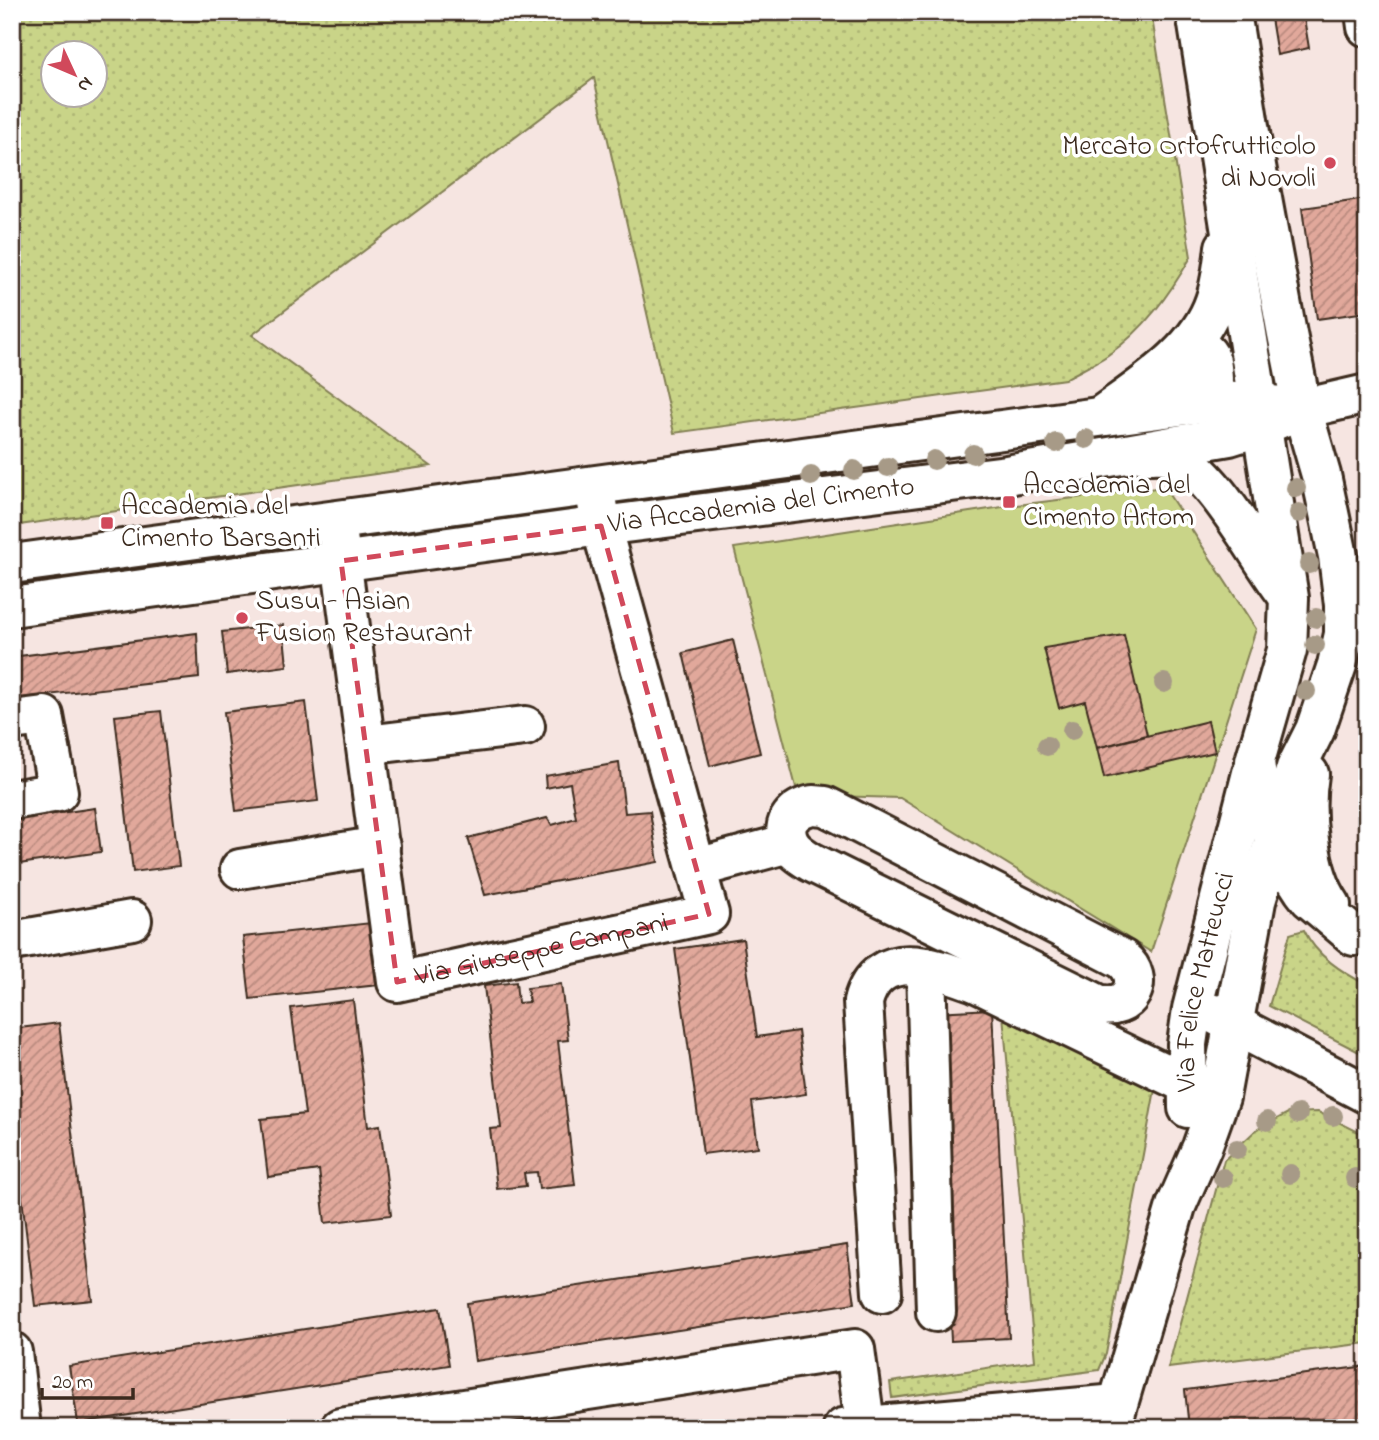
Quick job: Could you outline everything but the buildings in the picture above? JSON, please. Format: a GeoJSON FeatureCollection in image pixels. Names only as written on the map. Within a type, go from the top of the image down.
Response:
{"type":"FeatureCollection","features":[{"type":"Feature","properties":{"kind":"street","name":"Via Felice Matteucci"},"geometry":{"type":"LineString","coordinates":[[1176,1206],[1189,1085],[1187,1044],[1198,985],[1255,761],[1286,660],[1289,633],[1289,598],[1262,414],[1196,12]]}},
{"type":"Feature","properties":{"kind":"street","name":"Via Felice Matteucci"},"geometry":{"type":"LineString","coordinates":[[1114,1416],[1176,1206],[1216,1110],[1256,901],[1296,768],[1315,730],[1337,665],[1344,621],[1338,556],[1321,475],[1302,408],[1231,12]]}},
{"type":"Feature","properties":{"kind":"street"},"geometry":{"type":"LineString","coordinates":[[1365,12],[1367,26]]}},
{"type":"Feature","properties":{"kind":"street"},"geometry":{"type":"LineString","coordinates":[[1098,419],[1173,359],[1202,327],[1218,290],[1230,217]]}},
{"type":"Feature","properties":{"kind":"street","name":"Via Accademia del Cimento"},"geometry":{"type":"LineString","coordinates":[[12,607],[601,526],[1007,475],[1229,436],[1262,414],[1367,394]]}},
{"type":"Feature","properties":{"kind":"street","name":"Via Accademia del Cimento"},"geometry":{"type":"LineString","coordinates":[[12,564],[1224,400],[1262,414]]}},
{"type":"Feature","properties":{"kind":"street"},"geometry":{"type":"LineString","coordinates":[[1219,417],[1225,441],[922,471],[919,458],[1219,417]]}},
{"type":"Feature","properties":{"kind":"street"},"geometry":{"type":"LineString","coordinates":[[1114,456],[1158,454],[1174,456],[1187,464],[1208,482],[1289,598]]}},
{"type":"Feature","properties":{"kind":"street","name":"Via Giuseppe Campani"},"geometry":{"type":"LineString","coordinates":[[335,520],[397,982],[709,914],[601,526],[594,485]]}},
{"type":"Feature","properties":{"kind":"street"},"geometry":{"type":"LineString","coordinates":[[12,720],[44,716],[58,792],[12,800]]}},
{"type":"Feature","properties":{"kind":"street"},"geometry":{"type":"LineString","coordinates":[[366,745],[525,726]]}},
{"type":"Feature","properties":{"kind":"street"},"geometry":{"type":"LineString","coordinates":[[1315,730],[1306,795],[1313,855],[1327,899],[1360,942]]}},
{"type":"Feature","properties":{"kind":"street","name":"Via Felice Matteucci"},"geometry":{"type":"LineString","coordinates":[[1255,761],[1260,807],[1290,870],[1308,896],[1360,942]]}},
{"type":"Feature","properties":{"kind":"street"},"geometry":{"type":"LineString","coordinates":[[825,806],[1122,959],[1130,966],[1134,978],[1132,993],[1119,1006],[1098,1004],[811,862],[789,843],[787,831],[791,817],[799,807],[825,806]]}},
{"type":"Feature","properties":{"kind":"street"},"geometry":{"type":"LineString","coordinates":[[697,868],[789,843]]}},
{"type":"Feature","properties":{"kind":"street"},"geometry":{"type":"LineString","coordinates":[[240,869],[380,846]]}},
{"type":"Feature","properties":{"kind":"street","name":"Via Felice Matteucci"},"geometry":{"type":"LineString","coordinates":[[1251,937],[1287,898],[1298,892],[1308,896]]}},
{"type":"Feature","properties":{"kind":"street"},"geometry":{"type":"LineString","coordinates":[[12,941],[132,920]]}},
{"type":"Feature","properties":{"kind":"street"},"geometry":{"type":"LineString","coordinates":[[882,1293],[863,1002],[866,988],[878,974],[895,966],[915,965],[975,982],[1189,1085]]}},
{"type":"Feature","properties":{"kind":"street"},"geometry":{"type":"LineString","coordinates":[[926,967],[936,1312]]}},
{"type":"Feature","properties":{"kind":"street"},"geometry":{"type":"LineString","coordinates":[[1198,985],[1234,1025],[1367,1094]]}},
{"type":"Feature","properties":{"kind":"street"},"geometry":{"type":"LineString","coordinates":[[340,1428],[855,1349],[854,1426],[1114,1416]]}},
{"type":"Feature","properties":{"kind":"street"},"geometry":{"type":"LineString","coordinates":[[12,1352],[21,1428]]}},
{"type":"Feature","properties":{"kind":"highlighted area"},"geometry":{"type":"Polygon","coordinates":[[[601,526],[709,914],[397,982],[341,561],[601,526]]]}},
{"type":"Feature","properties":{"kind":"green space"},"geometry":{"type":"Polygon","coordinates":[[[12,12],[1151,12],[1191,257],[1165,298],[1144,323],[1103,358],[1065,379],[674,433],[594,78],[252,335],[431,466],[12,526],[12,12]]]}},
{"type":"Feature","properties":{"kind":"green space"},"geometry":{"type":"Polygon","coordinates":[[[1164,487],[1256,629],[1151,952],[900,798],[798,795],[734,548],[1009,506],[1164,487]]]}},
{"type":"Feature","properties":{"kind":"green space"},"geometry":{"type":"Polygon","coordinates":[[[1304,930],[1315,948],[1339,969],[1367,985],[1367,1056],[1269,1006],[1290,934],[1304,930]]]}},
{"type":"Feature","properties":{"kind":"green space"},"geometry":{"type":"Polygon","coordinates":[[[1003,1015],[1156,1084],[1106,1354],[1099,1370],[892,1398],[890,1382],[1035,1361],[1003,1015]]]}},
{"type":"Feature","properties":{"kind":"green space"},"geometry":{"type":"Polygon","coordinates":[[[1318,1112],[1367,1136],[1367,1343],[1168,1368],[1224,1160],[1256,1130],[1288,1113],[1318,1112]]]}},
{"type":"Feature","properties":{"kind":"place","name":"Mercato Ortofrutticolo di Novoli"},"geometry":{"type":"Point","coordinates":[1330,163]}},
{"type":"Feature","properties":{"kind":"place","name":"Accademia del Cimento Artom"},"geometry":{"type":"Point","coordinates":[1009,502]}},
{"type":"Feature","properties":{"kind":"place","name":"Accademia del Cimento Barsanti"},"geometry":{"type":"Point","coordinates":[107,523]}},
{"type":"Feature","properties":{"kind":"place","name":"Susu - Asian Fusion Restaurant"},"geometry":{"type":"Point","coordinates":[242,618]}}]}
